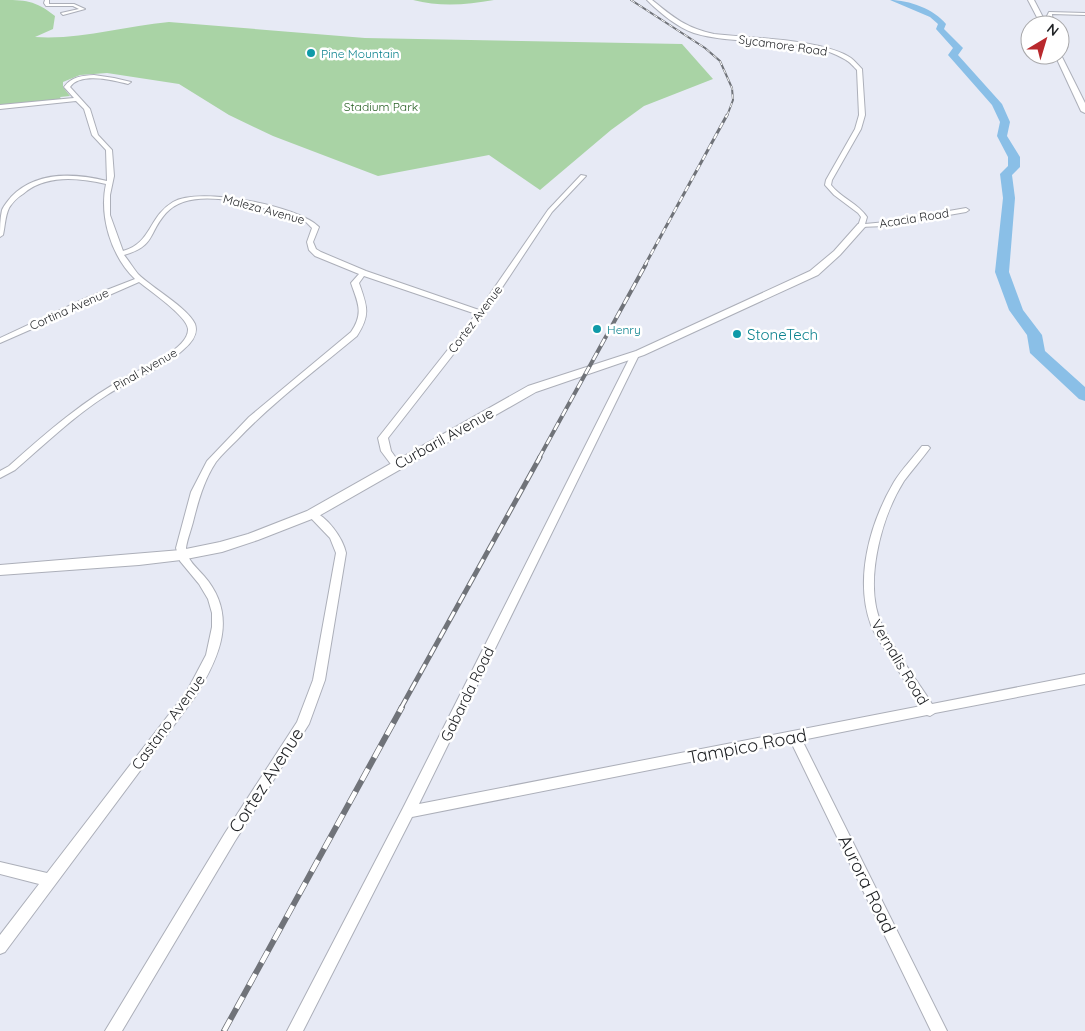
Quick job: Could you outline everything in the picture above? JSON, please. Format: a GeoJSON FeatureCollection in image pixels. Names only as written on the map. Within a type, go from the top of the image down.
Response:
{"type":"FeatureCollection","features":[{"type":"Feature","properties":{"kind":"street"},"geometry":{"type":"LineString","coordinates":[[47,0],[46,3],[48,5],[74,5],[83,8],[62,14]]}},
{"type":"Feature","properties":{"kind":"street","name":"Sycamore Road"},"geometry":{"type":"LineString","coordinates":[[650,0],[680,24],[698,32],[730,38],[818,48],[837,53],[857,66],[860,70],[862,116],[858,129],[828,183],[833,191],[858,208],[864,217],[861,226]]}},
{"type":"Feature","properties":{"kind":"street"},"geometry":{"type":"LineString","coordinates":[[1031,0],[1038,15]]}},
{"type":"Feature","properties":{"kind":"street"},"geometry":{"type":"LineString","coordinates":[[1050,15],[1051,13],[1085,14]]}},
{"type":"Feature","properties":{"kind":"street"},"geometry":{"type":"LineString","coordinates":[[1063,65],[1085,111]]}},
{"type":"Feature","properties":{"kind":"street","name":"Pinal Avenue"},"geometry":{"type":"LineString","coordinates":[[0,475],[12,468],[85,406],[172,354],[189,339],[192,332],[191,323],[140,279],[120,254],[107,215],[107,195],[111,176],[108,150],[95,135],[87,109],[66,86],[80,78],[105,77],[128,82]]}},
{"type":"Feature","properties":{"kind":"street"},"geometry":{"type":"LineString","coordinates":[[0,107],[76,99]]}},
{"type":"Feature","properties":{"kind":"street","name":"Cortez Avenue"},"geometry":{"type":"LineString","coordinates":[[396,465],[386,451],[383,438],[481,313],[550,211],[583,176]]}},
{"type":"Feature","properties":{"kind":"street"},"geometry":{"type":"LineString","coordinates":[[0,235],[6,208],[18,194],[30,186],[64,177],[96,179],[109,183]]}},
{"type":"Feature","properties":{"kind":"street","name":"Maleza Avenue"},"geometry":{"type":"LineString","coordinates":[[120,254],[129,253],[146,242],[164,211],[171,205],[188,199],[223,197],[308,220],[316,227],[310,242],[313,250],[327,258],[363,273],[481,313]]}},
{"type":"Feature","properties":{"kind":"street","name":"Acacia Road"},"geometry":{"type":"LineString","coordinates":[[861,226],[966,210]]}},
{"type":"Feature","properties":{"kind":"street","name":"Curbaril Avenue"},"geometry":{"type":"LineString","coordinates":[[0,570],[131,561],[181,555],[222,547],[312,514],[532,389],[635,355],[814,273],[837,254],[861,226]]}},
{"type":"Feature","properties":{"kind":"street"},"geometry":{"type":"LineString","coordinates":[[181,555],[181,548],[196,492],[212,461],[252,419],[342,345],[358,329],[364,314],[355,283],[363,273]]}},
{"type":"Feature","properties":{"kind":"street","name":"Cortina Avenue"},"geometry":{"type":"LineString","coordinates":[[0,341],[104,293],[140,279]]}},
{"type":"Feature","properties":{"kind":"street","name":"Gabarda Road"},"geometry":{"type":"LineString","coordinates":[[296,1031],[408,812],[635,355]]}},
{"type":"Feature","properties":{"kind":"street","name":"Vernalis Road"},"geometry":{"type":"LineString","coordinates":[[925,448],[899,482],[889,505],[876,540],[868,586],[870,613],[930,711]]}},
{"type":"Feature","properties":{"kind":"street","name":"Cortez Avenue"},"geometry":{"type":"LineString","coordinates":[[113,1031],[230,837],[303,724],[314,698],[319,680],[341,553],[340,545],[334,534],[312,514]]}},
{"type":"Feature","properties":{"kind":"street","name":"Castano Avenue"},"geometry":{"type":"LineString","coordinates":[[0,947],[191,694],[211,659],[215,648],[218,626],[215,605],[207,587],[181,555]]}},
{"type":"Feature","properties":{"kind":"street","name":"Tampico Road"},"geometry":{"type":"LineString","coordinates":[[408,812],[930,711],[1085,679]]}},
{"type":"Feature","properties":{"kind":"street","name":"Aurora Road"},"geometry":{"type":"LineString","coordinates":[[795,737],[940,1031]]}},
{"type":"Feature","properties":{"kind":"street"},"geometry":{"type":"LineString","coordinates":[[0,868],[49,880]]}},
{"type":"Feature","properties":{"kind":"green space","name":"Stadium Park"},"geometry":{"type":"Polygon","coordinates":[[[0,0],[29,2],[55,16],[53,29],[35,37],[86,35],[169,22],[365,38],[682,44],[713,79],[644,106],[611,130],[540,190],[489,155],[378,176],[273,136],[229,115],[179,84],[107,73],[80,75],[63,82],[63,87],[70,96],[60,97],[62,100],[0,105],[0,0]]]}},
{"type":"Feature","properties":{"kind":"green space"},"geometry":{"type":"Polygon","coordinates":[[[413,0],[494,0],[473,3],[433,4],[413,0]]]}},
{"type":"Feature","properties":{"kind":"waterway"},"geometry":{"type":"LineString","coordinates":[[894,0],[933,15],[942,24],[940,29],[958,48],[953,55],[997,104],[1005,122],[1002,136],[1014,157],[1014,167],[1006,174],[1009,198],[1002,272],[1016,310],[1034,335],[1038,353],[1085,396]]}},
{"type":"Feature","properties":{"kind":"railway"},"geometry":{"type":"LineString","coordinates":[[631,0],[705,48],[720,61],[732,88],[733,100],[727,116]]}},
{"type":"Feature","properties":{"kind":"railway"},"geometry":{"type":"LineString","coordinates":[[645,265],[727,115]]}},
{"type":"Feature","properties":{"kind":"railway"},"geometry":{"type":"LineString","coordinates":[[539,458],[646,264]]}},
{"type":"Feature","properties":{"kind":"railway"},"geometry":{"type":"LineString","coordinates":[[401,708],[540,457]]}},
{"type":"Feature","properties":{"kind":"railway"},"geometry":{"type":"LineString","coordinates":[[224,1031],[402,707]]}},
{"type":"Feature","properties":{"kind":"place","name":"Pine Mountain"},"geometry":{"type":"Point","coordinates":[311,53]}},
{"type":"Feature","properties":{"kind":"place","name":"Henry"},"geometry":{"type":"Point","coordinates":[597,329]}},
{"type":"Feature","properties":{"kind":"place","name":"StoneTech"},"geometry":{"type":"Point","coordinates":[737,334]}}]}
